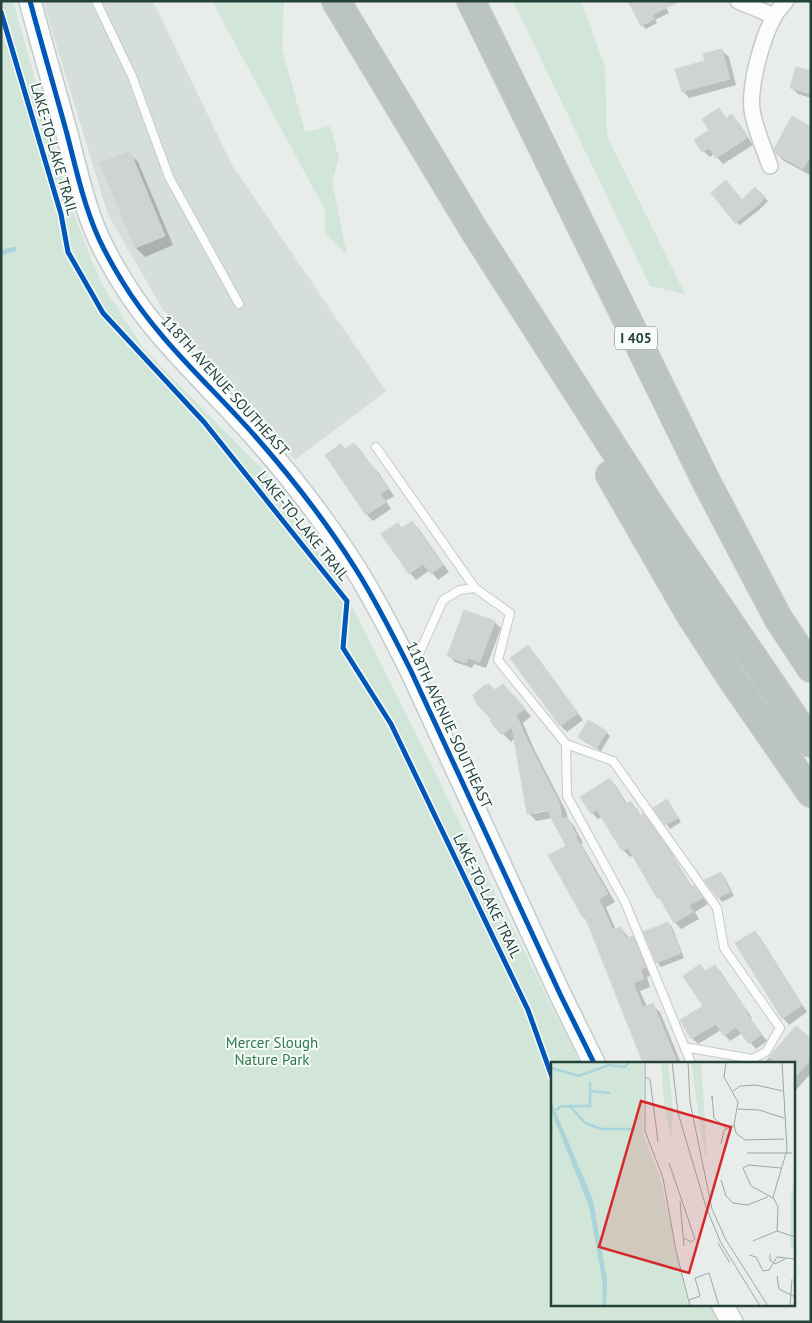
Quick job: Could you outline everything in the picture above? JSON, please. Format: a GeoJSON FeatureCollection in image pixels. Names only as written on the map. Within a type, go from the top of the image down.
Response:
{"type":"FeatureCollection","features":[{"type":"Feature","properties":{"kind":"highway"},"geometry":{"type":"LineString","coordinates":[[336,1],[474,230],[656,513],[811,743]]}},
{"type":"Feature","properties":{"kind":"highway","name":"I 405"},"geometry":{"type":"LineString","coordinates":[[471,1],[712,494],[778,618],[811,668]]}},
{"type":"Feature","properties":{"kind":"highway"},"geometry":{"type":"LineString","coordinates":[[474,230],[570,405],[690,614],[734,682],[811,792]]}},
{"type":"Feature","properties":{"kind":"street","name":"118TH AVENUE SOUTHEAST"},"geometry":{"type":"LineString","coordinates":[[30,1],[83,194],[99,239],[109,259],[141,310],[285,472],[323,520],[356,569],[411,671],[594,1062]]}},
{"type":"Feature","properties":{"kind":"street"},"geometry":{"type":"LineString","coordinates":[[738,1],[774,16]]}},
{"type":"Feature","properties":{"kind":"street"},"geometry":{"type":"LineString","coordinates":[[770,166],[754,117],[752,100],[757,66],[764,39],[774,16],[786,1]]}},
{"type":"Feature","properties":{"kind":"street"},"geometry":{"type":"LineString","coordinates":[[723,1306],[732,1322]]}},
{"type":"Feature","properties":{"kind":"lane"},"geometry":{"type":"LineString","coordinates":[[96,1],[132,76],[169,177],[239,304]]}},
{"type":"Feature","properties":{"kind":"lane"},"geometry":{"type":"LineString","coordinates":[[376,447],[475,588],[510,613],[498,660],[566,744],[614,761],[717,908],[724,948],[780,1028],[766,1052],[752,1059],[685,1047]]}},
{"type":"Feature","properties":{"kind":"lane"},"geometry":{"type":"LineString","coordinates":[[411,671],[443,600],[460,590],[475,588]]}},
{"type":"Feature","properties":{"kind":"lane"},"geometry":{"type":"LineString","coordinates":[[566,744],[567,796],[625,902],[691,1062]]}},
{"type":"Feature","properties":{"kind":"shaded area"},"geometry":{"type":"Polygon","coordinates":[[[43,1],[153,1],[232,165],[386,391],[295,460],[163,310],[108,215],[43,1]]]}},
{"type":"Feature","properties":{"kind":"green space","name":"Mercer Slough Nature Park"},"geometry":{"type":"Polygon","coordinates":[[[1,1],[13,1],[70,204],[100,281],[144,349],[263,470],[343,588],[580,1062],[551,1062],[551,1306],[709,1306],[718,1322],[1,1322],[1,1]]]}},
{"type":"Feature","properties":{"kind":"green space"},"geometry":{"type":"Polygon","coordinates":[[[212,1],[284,1],[282,49],[305,132],[330,126],[339,158],[332,182],[347,255],[325,233],[325,210],[212,1]]]}},
{"type":"Feature","properties":{"kind":"green space"},"geometry":{"type":"Polygon","coordinates":[[[513,1],[581,1],[605,67],[607,136],[685,294],[650,286],[513,1]]]}},
{"type":"Feature","properties":{"kind":"building"},"geometry":{"type":"Polygon","coordinates":[[[628,1],[680,1],[652,15],[654,19],[641,26],[628,1]]]}},
{"type":"Feature","properties":{"kind":"building"},"geometry":{"type":"Polygon","coordinates":[[[722,49],[730,79],[682,92],[675,69],[705,61],[703,54],[722,49]]]}},
{"type":"Feature","properties":{"kind":"building"},"geometry":{"type":"Polygon","coordinates":[[[796,67],[811,71],[811,94],[790,88],[796,67]]]}},
{"type":"Feature","properties":{"kind":"building"},"geometry":{"type":"Polygon","coordinates":[[[719,108],[726,118],[732,114],[747,138],[716,158],[709,148],[702,152],[694,140],[709,130],[702,119],[719,108]]]}},
{"type":"Feature","properties":{"kind":"building"},"geometry":{"type":"Polygon","coordinates":[[[792,116],[811,127],[811,155],[803,169],[776,154],[774,149],[792,116]]]}},
{"type":"Feature","properties":{"kind":"building"},"geometry":{"type":"Polygon","coordinates":[[[130,151],[165,236],[135,248],[100,163],[130,151]]]}},
{"type":"Feature","properties":{"kind":"building"},"geometry":{"type":"Polygon","coordinates":[[[726,180],[742,200],[755,187],[765,197],[757,206],[735,223],[711,193],[726,180]]]}},
{"type":"Feature","properties":{"kind":"building"},"geometry":{"type":"Polygon","coordinates":[[[354,443],[388,489],[380,494],[386,502],[366,515],[325,455],[341,444],[345,449],[354,443]]]}},
{"type":"Feature","properties":{"kind":"building"},"geometry":{"type":"Polygon","coordinates":[[[412,521],[443,565],[431,574],[423,564],[409,574],[381,534],[398,523],[402,528],[412,521]]]}},
{"type":"Feature","properties":{"kind":"building"},"geometry":{"type":"Polygon","coordinates":[[[464,610],[495,621],[480,662],[468,658],[466,663],[447,656],[464,610]]]}},
{"type":"Feature","properties":{"kind":"building"},"geometry":{"type":"Polygon","coordinates":[[[528,645],[578,713],[560,726],[510,658],[528,645]]]}},
{"type":"Feature","properties":{"kind":"building"},"geometry":{"type":"Polygon","coordinates":[[[489,684],[495,690],[503,684],[525,708],[516,715],[559,802],[562,819],[567,817],[577,836],[575,836],[608,894],[599,899],[613,930],[621,927],[626,938],[633,936],[646,967],[640,969],[644,979],[633,983],[643,1007],[653,1003],[676,1060],[671,1062],[643,1062],[585,917],[583,918],[548,855],[566,846],[547,810],[527,814],[512,727],[502,735],[477,704],[473,695],[483,686],[489,684]]]}},
{"type":"Feature","properties":{"kind":"building"},"geometry":{"type":"Polygon","coordinates":[[[588,720],[607,731],[597,748],[578,737],[588,720]]]}},
{"type":"Feature","properties":{"kind":"building"},"geometry":{"type":"Polygon","coordinates":[[[610,778],[626,804],[631,801],[640,816],[643,813],[663,841],[691,887],[694,885],[703,898],[689,905],[693,912],[674,923],[628,848],[622,851],[597,810],[591,814],[580,797],[610,778]]]}},
{"type":"Feature","properties":{"kind":"building"},"geometry":{"type":"Polygon","coordinates":[[[667,799],[678,818],[665,825],[653,808],[667,799]]]}},
{"type":"Feature","properties":{"kind":"building"},"geometry":{"type":"Polygon","coordinates":[[[721,872],[730,892],[717,898],[704,880],[721,872]]]}},
{"type":"Feature","properties":{"kind":"building"},"geometry":{"type":"Polygon","coordinates":[[[668,922],[681,953],[656,963],[643,932],[668,922]]]}},
{"type":"Feature","properties":{"kind":"building"},"geometry":{"type":"Polygon","coordinates":[[[755,931],[802,1005],[782,1019],[735,943],[755,931]]]}},
{"type":"Feature","properties":{"kind":"building"},"geometry":{"type":"Polygon","coordinates":[[[700,964],[705,971],[715,965],[762,1034],[749,1044],[736,1027],[724,1036],[716,1024],[691,1039],[680,1020],[703,1006],[683,976],[700,964]]]}},
{"type":"Feature","properties":{"kind":"building"},"geometry":{"type":"Polygon","coordinates":[[[796,1026],[811,1039],[811,1060],[794,1078],[794,1062],[775,1062],[769,1057],[796,1026]]]}},
{"type":"Feature","properties":{"kind":"waterway"},"geometry":{"type":"LineString","coordinates":[[1,253],[14,249]]}},
{"type":"Feature","properties":{"kind":"cycle path","name":"LAKE-TO-LAKE TRAIL"},"geometry":{"type":"LineString","coordinates":[[30,1],[85,201],[107,255],[122,281],[151,323],[255,436],[309,501],[346,553],[385,620],[411,671],[560,994],[594,1062]]}},
{"type":"Feature","properties":{"kind":"cycle path","name":"LAKE-TO-LAKE TRAIL"},"geometry":{"type":"LineString","coordinates":[[1,12],[61,214],[68,252],[103,313],[204,422],[347,601],[343,648],[391,724],[528,1010],[551,1074]]}}]}
